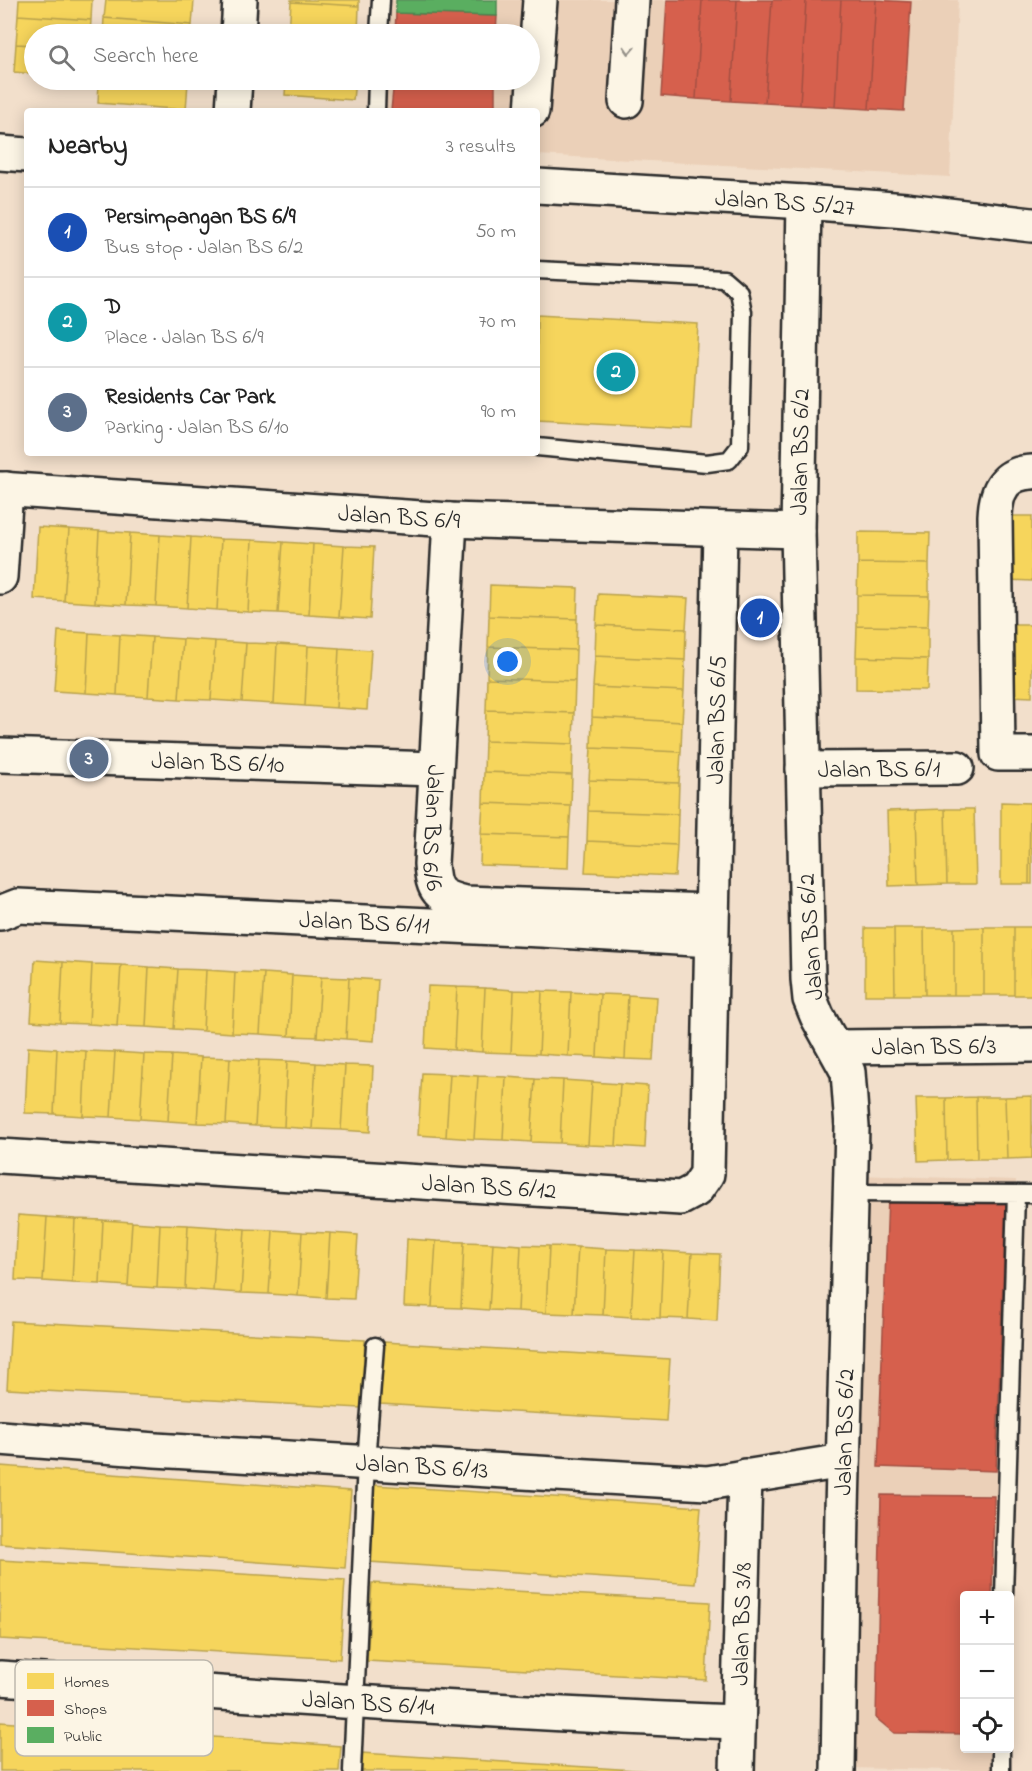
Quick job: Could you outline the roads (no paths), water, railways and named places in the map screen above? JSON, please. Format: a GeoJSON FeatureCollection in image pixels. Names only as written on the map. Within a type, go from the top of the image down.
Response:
{"type":"FeatureCollection","features":[{"type":"Feature","properties":{"kind":"street"},"geometry":{"type":"LineString","coordinates":[[239,24],[240,0]]}},
{"type":"Feature","properties":{"kind":"street"},"geometry":{"type":"LineString","coordinates":[[538,24],[540,0]]}},
{"type":"Feature","properties":{"kind":"street"},"geometry":{"type":"LineString","coordinates":[[626,101],[632,0]]}},
{"type":"Feature","properties":{"kind":"street"},"geometry":{"type":"LineString","coordinates":[[233,108],[234,90]]}},
{"type":"Feature","properties":{"kind":"street"},"geometry":{"type":"LineString","coordinates":[[532,108],[534,90]]}},
{"type":"Feature","properties":{"kind":"street"},"geometry":{"type":"LineString","coordinates":[[0,153],[24,155]]}},
{"type":"Feature","properties":{"kind":"street","name":"Jalan BS 5/27"},"geometry":{"type":"LineString","coordinates":[[540,186],[906,210],[1032,225]]}},
{"type":"Feature","properties":{"kind":"street","name":"Jalan BS 6/2"},"geometry":{"type":"LineString","coordinates":[[804,202],[798,531],[806,941],[810,999],[848,1072],[852,1127],[838,1771]]}},
{"type":"Feature","properties":{"kind":"street"},"geometry":{"type":"LineString","coordinates":[[1030,472],[1011,478],[999,489],[996,503],[998,754],[1032,754]]}},
{"type":"Feature","properties":{"kind":"street"},"geometry":{"type":"LineString","coordinates":[[0,577],[3,489]]}},
{"type":"Feature","properties":{"kind":"street","name":"Jalan BS 6/9"},"geometry":{"type":"LineString","coordinates":[[3,489],[450,520],[798,531]]}},
{"type":"Feature","properties":{"kind":"street","name":"Jalan BS 6/6"},"geometry":{"type":"LineString","coordinates":[[450,520],[435,769],[432,879],[436,891],[448,900],[465,903],[712,925]]}},
{"type":"Feature","properties":{"kind":"street","name":"Jalan BS 6/5"},"geometry":{"type":"LineString","coordinates":[[712,925],[720,529]]}},
{"type":"Feature","properties":{"kind":"street","name":"Jalan BS 6/10"},"geometry":{"type":"LineString","coordinates":[[0,755],[435,769]]}},
{"type":"Feature","properties":{"kind":"street","name":"Jalan BS 6/1"},"geometry":{"type":"LineString","coordinates":[[803,769],[957,768]]}},
{"type":"Feature","properties":{"kind":"street","name":"Jalan BS 6/11"},"geometry":{"type":"LineString","coordinates":[[9,910],[541,930],[712,925]]}},
{"type":"Feature","properties":{"kind":"street","name":"Jalan BS 6/12"},"geometry":{"type":"LineString","coordinates":[[0,1156],[681,1198],[696,1190],[707,1174],[712,925]]}},
{"type":"Feature","properties":{"kind":"street","name":"Jalan BS 6/3"},"geometry":{"type":"LineString","coordinates":[[835,1047],[1032,1045]]}},
{"type":"Feature","properties":{"kind":"street","name":"Jalan BS 6/13"},"geometry":{"type":"LineString","coordinates":[[0,1438],[154,1450],[707,1482],[843,1461]]}},
{"type":"Feature","properties":{"kind":"street","name":"Jalan BS 3/8"},"geometry":{"type":"LineString","coordinates":[[737,1771],[745,1476]]}},
{"type":"Feature","properties":{"kind":"street","name":"Jalan BS 6/14"},"geometry":{"type":"LineString","coordinates":[[0,1678],[15,1679]]}},
{"type":"Feature","properties":{"kind":"street","name":"Jalan BS 6/14"},"geometry":{"type":"LineString","coordinates":[[213,1693],[563,1715],[738,1722]]}},
{"type":"Feature","properties":{"kind":"lane"},"geometry":{"type":"LineString","coordinates":[[380,24],[381,0]]}},
{"type":"Feature","properties":{"kind":"lane"},"geometry":{"type":"LineString","coordinates":[[376,108],[377,90]]}},
{"type":"Feature","properties":{"kind":"lane"},"geometry":{"type":"LineString","coordinates":[[540,270],[724,279],[739,292],[743,312],[740,446],[729,460],[707,463],[540,447]]}},
{"type":"Feature","properties":{"kind":"lane"},"geometry":{"type":"LineString","coordinates":[[851,1193],[1024,1194],[1004,1591]]}},
{"type":"Feature","properties":{"kind":"lane"},"geometry":{"type":"LineString","coordinates":[[352,1771],[366,1462],[375,1346]]}},
{"type":"Feature","properties":{"kind":"lane"},"geometry":{"type":"LineString","coordinates":[[1001,1753],[1001,1771]]}},
{"type":"Feature","properties":{"kind":"place","name":"D"},"geometry":{"type":"Point","coordinates":[616,372]}},
{"type":"Feature","properties":{"kind":"place","name":"Persimpangan BS 6/9"},"geometry":{"type":"Point","coordinates":[760,618]}},
{"type":"Feature","properties":{"kind":"place","name":"Residents Car Park"},"geometry":{"type":"Point","coordinates":[89,759]}}]}
